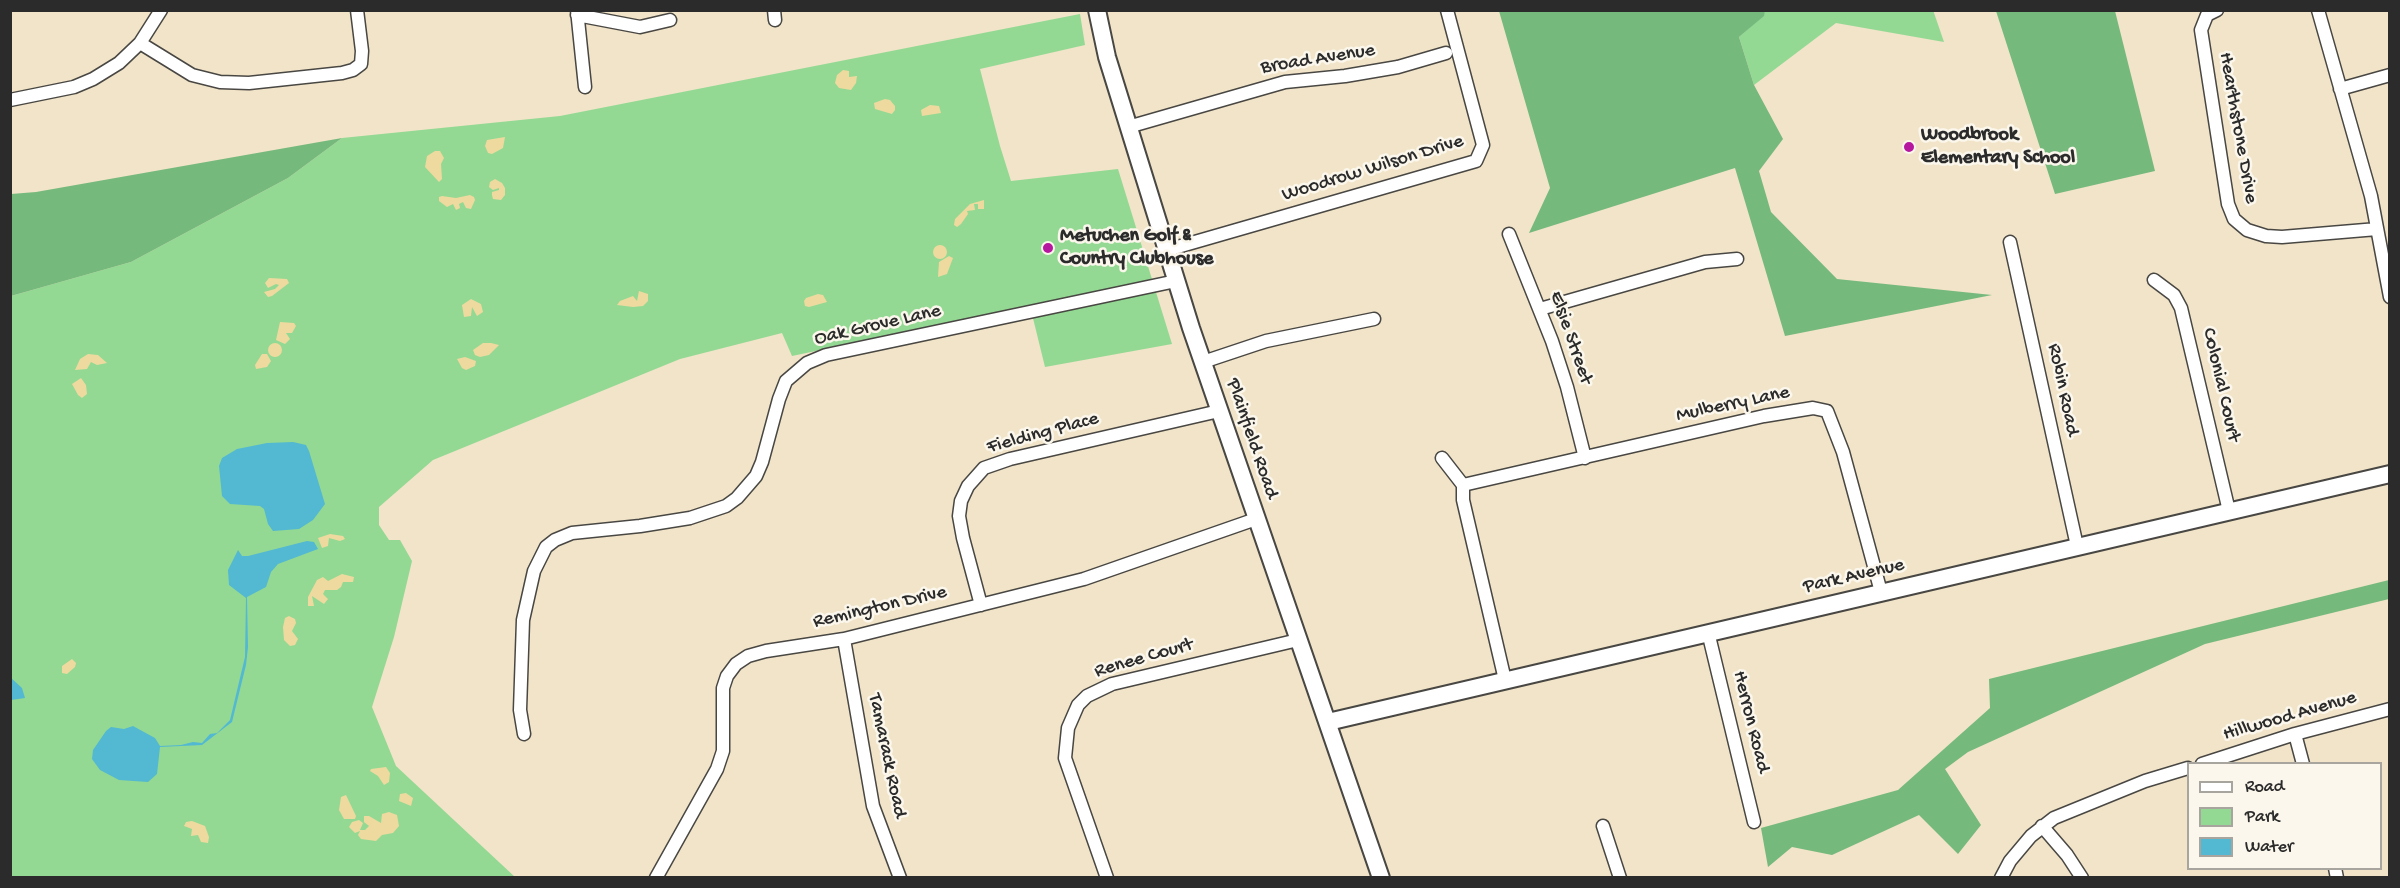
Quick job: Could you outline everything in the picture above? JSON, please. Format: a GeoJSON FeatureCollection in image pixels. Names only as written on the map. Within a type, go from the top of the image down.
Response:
{"type":"FeatureCollection","features":[{"type":"Feature","properties":{"kind":"street"},"geometry":{"type":"LineString","coordinates":[[10,100],[54,93],[93,79],[119,63],[140,43],[161,10]]}},
{"type":"Feature","properties":{"kind":"street"},"geometry":{"type":"LineString","coordinates":[[140,43],[192,75],[220,82],[249,83],[295,79],[353,70],[361,64],[362,51],[357,10]]}},
{"type":"Feature","properties":{"kind":"street","name":"Plainfield Road"},"geometry":{"type":"LineString","coordinates":[[1097,10],[1107,57],[1176,280],[1256,519],[1381,878]]}},
{"type":"Feature","properties":{"kind":"street","name":"Woodrow Wilson Drive"},"geometry":{"type":"LineString","coordinates":[[1167,250],[1476,161],[1483,146],[1447,10]]}},
{"type":"Feature","properties":{"kind":"street","name":"Hearthstone Drive"},"geometry":{"type":"LineString","coordinates":[[2217,10],[2207,15],[2201,30],[2228,204],[2234,219],[2247,230],[2266,236],[2282,237],[2377,229]]}},
{"type":"Feature","properties":{"kind":"street"},"geometry":{"type":"LineString","coordinates":[[2318,10],[2371,196],[2389,291]]}},
{"type":"Feature","properties":{"kind":"street"},"geometry":{"type":"LineString","coordinates":[[585,87],[577,13],[640,27],[670,20]]}},
{"type":"Feature","properties":{"kind":"street","name":"Broad Avenue"},"geometry":{"type":"LineString","coordinates":[[1128,127],[1285,82],[1345,76],[1398,67],[1446,53]]}},
{"type":"Feature","properties":{"kind":"street"},"geometry":{"type":"LineString","coordinates":[[2340,89],[2390,75]]}},
{"type":"Feature","properties":{"kind":"street","name":"Elsie Street"},"geometry":{"type":"LineString","coordinates":[[1509,234],[1540,309],[1567,387],[1585,458]]}},
{"type":"Feature","properties":{"kind":"street","name":"Robin Road"},"geometry":{"type":"LineString","coordinates":[[2010,242],[2077,546]]}},
{"type":"Feature","properties":{"kind":"street"},"geometry":{"type":"LineString","coordinates":[[1540,309],[1705,262],[1737,259]]}},
{"type":"Feature","properties":{"kind":"street","name":"Oak Grove Lane"},"geometry":{"type":"LineString","coordinates":[[524,734],[520,710],[523,620],[534,572],[546,547],[555,540],[572,533],[690,518],[726,506],[737,498],[756,476],[786,381],[807,363],[826,355],[1176,280]]}},
{"type":"Feature","properties":{"kind":"street","name":"Colonial Court"},"geometry":{"type":"LineString","coordinates":[[2154,280],[2174,295],[2181,308],[2229,511]]}},
{"type":"Feature","properties":{"kind":"street"},"geometry":{"type":"LineString","coordinates":[[1203,362],[1265,341],[1374,319]]}},
{"type":"Feature","properties":{"kind":"street","name":"Mulberry Lane"},"geometry":{"type":"LineString","coordinates":[[1463,485],[1764,416],[1813,408],[1827,411],[1843,452],[1881,592]]}},
{"type":"Feature","properties":{"kind":"street","name":"Fielding Place"},"geometry":{"type":"LineString","coordinates":[[981,605],[959,516],[961,501],[968,486],[984,468],[1010,459],[1219,411]]}},
{"type":"Feature","properties":{"kind":"street"},"geometry":{"type":"LineString","coordinates":[[1442,458],[1463,485],[1463,500],[1504,680]]}},
{"type":"Feature","properties":{"kind":"street","name":"Park Avenue"},"geometry":{"type":"LineString","coordinates":[[1328,722],[2390,474]]}},
{"type":"Feature","properties":{"kind":"street"},"geometry":{"type":"LineString","coordinates":[[2368,479],[2390,481]]}},
{"type":"Feature","properties":{"kind":"street","name":"Remington Drive"},"geometry":{"type":"LineString","coordinates":[[656,878],[717,770],[723,751],[723,688],[727,676],[742,660],[765,651],[844,639],[1084,579],[1256,519]]}},
{"type":"Feature","properties":{"kind":"street","name":"Herron Road"},"geometry":{"type":"LineString","coordinates":[[1708,632],[1754,822]]}},
{"type":"Feature","properties":{"kind":"street","name":"Tamarack Road"},"geometry":{"type":"LineString","coordinates":[[844,639],[873,806],[900,878]]}},
{"type":"Feature","properties":{"kind":"street","name":"Renee Court"},"geometry":{"type":"LineString","coordinates":[[1107,878],[1065,758],[1068,728],[1078,705],[1087,696],[1112,684],[1298,640]]}},
{"type":"Feature","properties":{"kind":"street","name":"Hillwood Avenue"},"geometry":{"type":"LineString","coordinates":[[2208,762],[2295,734],[2390,709]]}},
{"type":"Feature","properties":{"kind":"street"},"geometry":{"type":"LineString","coordinates":[[2295,734],[2302,762]]}},
{"type":"Feature","properties":{"kind":"street"},"geometry":{"type":"LineString","coordinates":[[2001,878],[2022,846],[2042,826],[2070,810],[2145,781],[2187,768]]}},
{"type":"Feature","properties":{"kind":"street"},"geometry":{"type":"LineString","coordinates":[[1603,826],[1620,878]]}},
{"type":"Feature","properties":{"kind":"street"},"geometry":{"type":"LineString","coordinates":[[2042,826],[2067,855],[2082,878]]}},
{"type":"Feature","properties":{"kind":"green space"},"geometry":{"type":"Polygon","coordinates":[[[1933,10],[1944,42],[1836,23],[1754,85],[1739,37],[1763,16],[1765,11],[1933,10]]]}},
{"type":"Feature","properties":{"kind":"green space"},"geometry":{"type":"Polygon","coordinates":[[[1499,11],[1765,11],[1764,16],[1739,37],[1754,85],[1783,139],[1759,171],[1771,212],[1837,279],[1992,295],[1785,336],[1735,168],[1529,233],[1550,188],[1499,11]]]}},
{"type":"Feature","properties":{"kind":"green space"},"geometry":{"type":"Polygon","coordinates":[[[1996,11],[2115,11],[2155,171],[2055,194],[1996,11]]]}},
{"type":"Feature","properties":{"kind":"green space"},"geometry":{"type":"Polygon","coordinates":[[[1080,14],[1085,45],[980,69],[1000,146],[1011,181],[1118,169],[1172,344],[1045,367],[1030,306],[792,356],[782,333],[680,359],[433,460],[379,507],[379,525],[389,540],[400,540],[412,561],[394,637],[372,707],[396,766],[515,877],[11,877],[11,296],[131,262],[288,178],[342,138],[560,116],[1080,14]]]}},
{"type":"Feature","properties":{"kind":"green space"},"geometry":{"type":"Polygon","coordinates":[[[342,138],[288,178],[131,262],[11,296],[11,194],[36,192],[342,138]]]}},
{"type":"Feature","properties":{"kind":"green space"},"geometry":{"type":"Polygon","coordinates":[[[2389,580],[2389,599],[2205,644],[1968,752],[1945,769],[1981,825],[1958,854],[1919,815],[1832,855],[1792,847],[1768,867],[1761,828],[1898,790],[1990,708],[1989,679],[2389,580]]]}},
{"type":"Feature","properties":{"kind":"sand"},"geometry":{"type":"Polygon","coordinates":[[[843,70],[849,71],[849,77],[857,76],[856,83],[851,90],[839,88],[835,83],[837,75],[843,70]]]}},
{"type":"Feature","properties":{"kind":"sand"},"geometry":{"type":"Polygon","coordinates":[[[885,99],[890,100],[895,106],[892,114],[875,109],[874,103],[885,99]]]}},
{"type":"Feature","properties":{"kind":"sand"},"geometry":{"type":"Polygon","coordinates":[[[930,105],[939,106],[941,113],[922,116],[921,110],[930,105]]]}},
{"type":"Feature","properties":{"kind":"sand"},"geometry":{"type":"Polygon","coordinates":[[[505,137],[503,148],[492,154],[488,153],[485,146],[487,140],[505,137]]]}},
{"type":"Feature","properties":{"kind":"sand"},"geometry":{"type":"Polygon","coordinates":[[[440,151],[444,158],[441,164],[442,179],[439,182],[425,167],[427,156],[440,151]]]}},
{"type":"Feature","properties":{"kind":"sand"},"geometry":{"type":"Polygon","coordinates":[[[495,179],[505,188],[505,195],[501,200],[493,199],[492,195],[492,192],[499,188],[493,190],[489,187],[490,182],[495,179]]]}},
{"type":"Feature","properties":{"kind":"sand"},"geometry":{"type":"Polygon","coordinates":[[[470,195],[475,200],[471,209],[466,208],[463,202],[456,210],[453,204],[447,207],[439,201],[439,197],[442,196],[456,198],[470,195]]]}},
{"type":"Feature","properties":{"kind":"sand"},"geometry":{"type":"Polygon","coordinates":[[[984,200],[984,209],[978,209],[978,204],[974,204],[975,210],[967,211],[968,214],[961,224],[957,227],[954,225],[955,219],[970,204],[984,200]]]}},
{"type":"Feature","properties":{"kind":"sand"},"geometry":{"type":"Polygon","coordinates":[[[937,245],[943,245],[947,252],[943,259],[937,259],[933,255],[933,249],[937,245]]]}},
{"type":"Feature","properties":{"kind":"sand"},"geometry":{"type":"Polygon","coordinates":[[[949,256],[953,258],[947,274],[938,277],[939,262],[949,256]]]}},
{"type":"Feature","properties":{"kind":"sand"},"geometry":{"type":"Polygon","coordinates":[[[269,278],[287,279],[289,283],[268,297],[264,292],[275,289],[279,285],[268,288],[265,283],[269,278]]]}},
{"type":"Feature","properties":{"kind":"sand"},"geometry":{"type":"Polygon","coordinates":[[[639,291],[648,294],[648,301],[643,306],[617,305],[620,301],[633,296],[637,301],[639,291]]]}},
{"type":"Feature","properties":{"kind":"sand"},"geometry":{"type":"Polygon","coordinates":[[[818,294],[823,295],[827,302],[805,306],[806,298],[818,294]]]}},
{"type":"Feature","properties":{"kind":"sand"},"geometry":{"type":"Polygon","coordinates":[[[471,299],[481,304],[483,312],[477,316],[472,307],[471,316],[464,317],[462,305],[471,299]]]}},
{"type":"Feature","properties":{"kind":"sand"},"geometry":{"type":"Polygon","coordinates":[[[280,322],[294,323],[296,326],[292,333],[286,333],[290,339],[285,344],[276,340],[280,322]]]}},
{"type":"Feature","properties":{"kind":"sand"},"geometry":{"type":"Polygon","coordinates":[[[275,343],[280,345],[282,350],[280,355],[275,357],[270,355],[268,350],[270,345],[275,343]]]}},
{"type":"Feature","properties":{"kind":"sand"},"geometry":{"type":"Polygon","coordinates":[[[483,343],[499,345],[489,355],[480,357],[475,355],[473,350],[483,343]]]}},
{"type":"Feature","properties":{"kind":"sand"},"geometry":{"type":"Polygon","coordinates":[[[88,354],[98,355],[107,363],[97,365],[91,362],[87,369],[75,370],[80,359],[88,354]]]}},
{"type":"Feature","properties":{"kind":"sand"},"geometry":{"type":"Polygon","coordinates":[[[262,354],[267,354],[271,361],[267,367],[256,369],[255,365],[262,354]]]}},
{"type":"Feature","properties":{"kind":"sand"},"geometry":{"type":"Polygon","coordinates":[[[465,357],[476,361],[475,366],[466,370],[462,368],[457,359],[465,357]]]}},
{"type":"Feature","properties":{"kind":"sand"},"geometry":{"type":"Polygon","coordinates":[[[81,378],[86,385],[87,394],[82,398],[72,384],[81,378]]]}},
{"type":"Feature","properties":{"kind":"sand"},"geometry":{"type":"Polygon","coordinates":[[[330,534],[343,536],[345,539],[340,541],[329,538],[328,546],[322,548],[318,538],[330,534]]]}},
{"type":"Feature","properties":{"kind":"sand"},"geometry":{"type":"Polygon","coordinates":[[[342,574],[354,577],[353,582],[343,582],[337,590],[325,590],[323,594],[328,599],[324,604],[312,596],[314,606],[308,606],[308,597],[317,580],[323,577],[328,581],[342,574]]]}},
{"type":"Feature","properties":{"kind":"sand"},"geometry":{"type":"Polygon","coordinates":[[[289,616],[295,619],[296,623],[292,631],[298,639],[295,645],[290,646],[284,640],[283,627],[285,618],[289,616]]]}},
{"type":"Feature","properties":{"kind":"sand"},"geometry":{"type":"Polygon","coordinates":[[[72,659],[76,663],[75,667],[67,674],[62,673],[62,666],[72,659]]]}},
{"type":"Feature","properties":{"kind":"sand"},"geometry":{"type":"Polygon","coordinates":[[[386,767],[390,773],[389,782],[384,785],[378,776],[370,771],[386,767]]]}},
{"type":"Feature","properties":{"kind":"sand"},"geometry":{"type":"Polygon","coordinates":[[[406,793],[413,798],[411,806],[399,801],[400,794],[406,793]]]}},
{"type":"Feature","properties":{"kind":"sand"},"geometry":{"type":"Polygon","coordinates":[[[346,795],[356,816],[355,819],[344,819],[339,810],[341,797],[346,795]]]}},
{"type":"Feature","properties":{"kind":"sand"},"geometry":{"type":"Polygon","coordinates":[[[389,812],[397,815],[399,826],[393,833],[382,835],[376,841],[361,839],[358,835],[360,831],[355,833],[349,827],[352,822],[359,820],[363,823],[360,830],[365,830],[369,826],[364,822],[364,816],[369,816],[381,823],[382,814],[389,812]]]}},
{"type":"Feature","properties":{"kind":"sand"},"geometry":{"type":"Polygon","coordinates":[[[192,821],[205,826],[209,837],[208,843],[201,842],[198,835],[191,836],[192,829],[184,826],[186,822],[192,821]]]}},
{"type":"Feature","properties":{"kind":"water"},"geometry":{"type":"Polygon","coordinates":[[[293,442],[306,445],[325,504],[313,520],[299,529],[273,531],[268,524],[264,509],[260,506],[230,504],[222,496],[219,466],[222,458],[237,449],[267,443],[293,442]]]}},
{"type":"Feature","properties":{"kind":"water"},"geometry":{"type":"Polygon","coordinates":[[[307,541],[314,542],[318,549],[278,564],[271,572],[266,587],[247,597],[246,665],[232,722],[202,745],[160,747],[157,774],[148,782],[119,780],[100,770],[92,759],[93,750],[111,727],[124,729],[133,726],[155,738],[160,746],[181,745],[193,742],[202,743],[210,734],[217,733],[230,720],[245,657],[246,598],[229,585],[228,570],[238,550],[242,556],[248,556],[307,541]]]}},
{"type":"Feature","properties":{"kind":"water"},"geometry":{"type":"Polygon","coordinates":[[[10,677],[22,688],[25,698],[11,700],[10,677]]]}},
{"type":"Feature","properties":{"kind":"place","name":"Woodbrook Elementary School"},"geometry":{"type":"Point","coordinates":[1909,147]}},
{"type":"Feature","properties":{"kind":"place","name":"Metuchen Golf & Country Clubhouse"},"geometry":{"type":"Point","coordinates":[1048,248]}}]}
